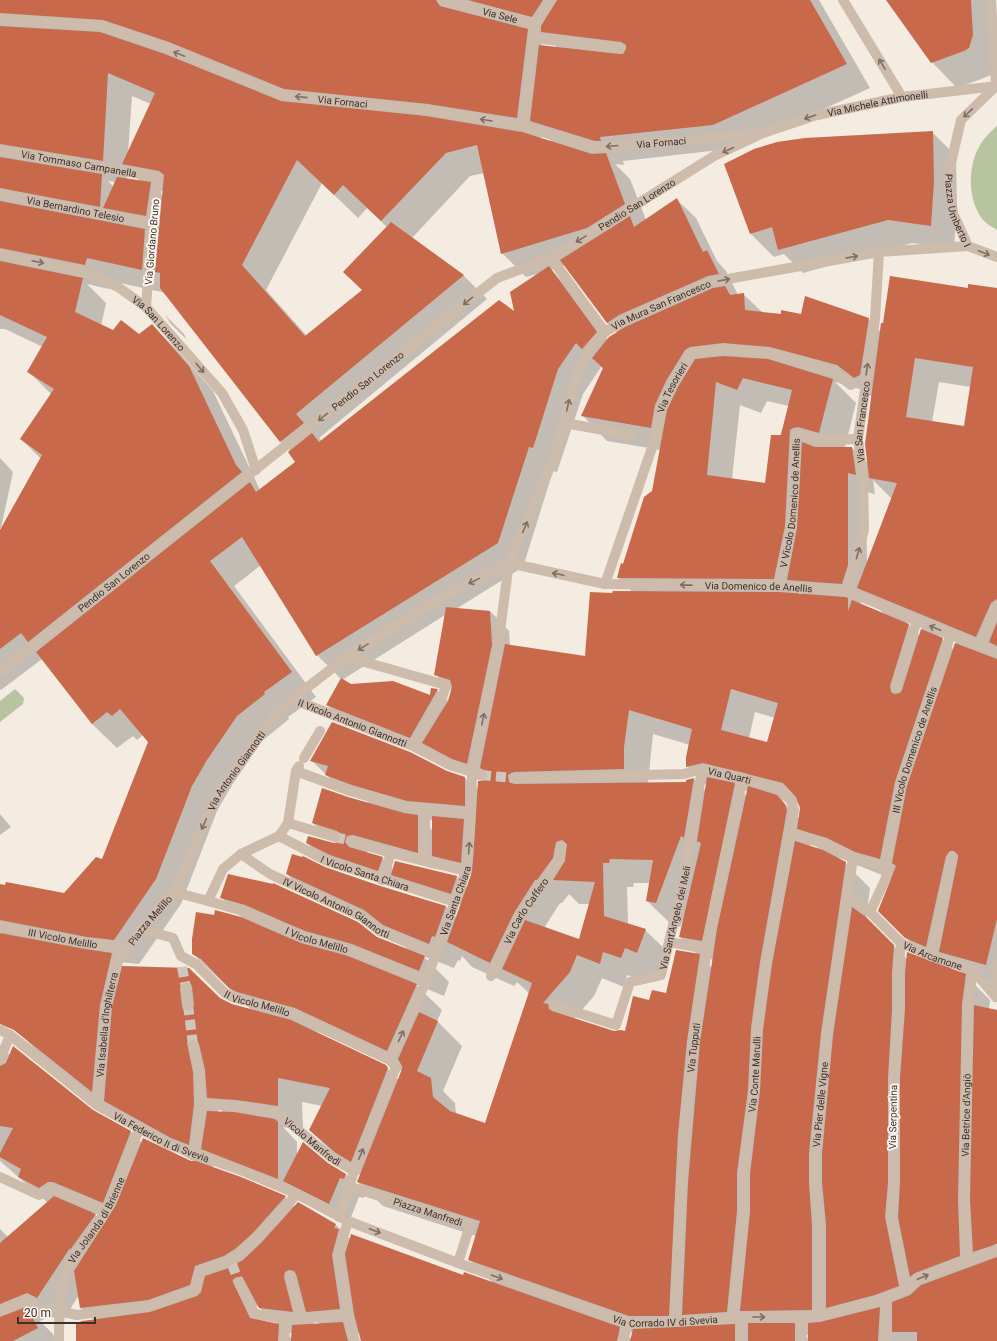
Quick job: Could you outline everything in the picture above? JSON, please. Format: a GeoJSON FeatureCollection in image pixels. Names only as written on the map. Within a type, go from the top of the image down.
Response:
{"type":"FeatureCollection","features":[{"type":"Feature","properties":{"kind":"street","name":"Via Sele"},"geometry":{"type":"LineString","coordinates":[[442,0],[535,24]]}},
{"type":"Feature","properties":{"kind":"street"},"geometry":{"type":"LineString","coordinates":[[523,126],[535,24],[551,0]]}},
{"type":"Feature","properties":{"kind":"street"},"geometry":{"type":"LineString","coordinates":[[842,0],[902,97]]}},
{"type":"Feature","properties":{"kind":"street"},"geometry":{"type":"LineString","coordinates":[[991,0],[996,86]]}},
{"type":"Feature","properties":{"kind":"street","name":"Via Fornaci"},"geometry":{"type":"LineString","coordinates":[[0,19],[101,26],[167,48],[282,95],[427,110],[523,126],[594,148],[763,133]]}},
{"type":"Feature","properties":{"kind":"street"},"geometry":{"type":"LineString","coordinates":[[533,38],[620,48]]}},
{"type":"Feature","properties":{"kind":"street","name":"Via Michele Attimonelli"},"geometry":{"type":"LineString","coordinates":[[763,133],[817,114],[902,97],[996,86]]}},
{"type":"Feature","properties":{"kind":"street","name":"Piazza Umberto I"},"geometry":{"type":"LineString","coordinates":[[996,86],[961,120],[950,167],[949,181],[953,213],[968,246],[997,257]]}},
{"type":"Feature","properties":{"kind":"street","name":"Pendio San Lorenzo"},"geometry":{"type":"LineString","coordinates":[[0,672],[497,278],[550,258],[714,156],[763,133]]}},
{"type":"Feature","properties":{"kind":"street","name":"Via Tommaso Campanella"},"geometry":{"type":"LineString","coordinates":[[0,150],[158,177]]}},
{"type":"Feature","properties":{"kind":"street","name":"Via Giordano Bruno"},"geometry":{"type":"LineString","coordinates":[[146,307],[152,224],[158,177]]}},
{"type":"Feature","properties":{"kind":"street","name":"Via Bernardino Telesio"},"geometry":{"type":"LineString","coordinates":[[0,194],[152,224]]}},
{"type":"Feature","properties":{"kind":"street","name":"Via Mura San Francesco"},"geometry":{"type":"LineString","coordinates":[[509,563],[556,453],[565,423],[571,393],[584,358],[605,332],[622,321],[711,282],[879,252],[968,246]]}},
{"type":"Feature","properties":{"kind":"street","name":"Via San Francesco"},"geometry":{"type":"LineString","coordinates":[[847,591],[864,530],[863,479],[858,439],[875,319],[879,252]]}},
{"type":"Feature","properties":{"kind":"street","name":"Via San Lorenzo"},"geometry":{"type":"LineString","coordinates":[[0,254],[85,272],[118,287],[146,307],[222,393],[244,430],[256,470]]}},
{"type":"Feature","properties":{"kind":"street"},"geometry":{"type":"LineString","coordinates":[[550,258],[605,332]]}},
{"type":"Feature","properties":{"kind":"street","name":"Via Tesorieri"},"geometry":{"type":"LineString","coordinates":[[605,584],[654,439],[661,408],[680,369],[691,353],[723,349],[770,353],[835,372],[851,385]]}},
{"type":"Feature","properties":{"kind":"street"},"geometry":{"type":"LineString","coordinates":[[565,423],[631,435]]}},
{"type":"Feature","properties":{"kind":"street","name":"V Vicolo Domenico de Anellis"},"geometry":{"type":"LineString","coordinates":[[779,586],[791,527],[796,433],[818,440],[858,439]]}},
{"type":"Feature","properties":{"kind":"street","name":"Via Domenico de Anellis"},"geometry":{"type":"LineString","coordinates":[[509,563],[605,584],[779,586],[847,591],[997,653]]}},
{"type":"Feature","properties":{"kind":"street","name":"Via Antonio Giannotti"},"geometry":{"type":"LineString","coordinates":[[174,892],[217,795],[275,715],[292,699],[347,657],[447,594],[509,563]]}},
{"type":"Feature","properties":{"kind":"street","name":"Via Santa Chiara"},"geometry":{"type":"LineString","coordinates":[[390,1060],[426,981],[466,870],[477,774],[498,646],[509,563]]}},
{"type":"Feature","properties":{"kind":"street"},"geometry":{"type":"LineString","coordinates":[[980,646],[997,606]]}},
{"type":"Feature","properties":{"kind":"street"},"geometry":{"type":"LineString","coordinates":[[896,688],[917,620]]}},
{"type":"Feature","properties":{"kind":"street","name":"III Vicolo Domenico de Anellis"},"geometry":{"type":"LineString","coordinates":[[870,912],[886,880],[889,868],[885,867],[901,784],[951,634]]}},
{"type":"Feature","properties":{"kind":"street","name":"II Vicolo Antonio Giannotti"},"geometry":{"type":"LineString","coordinates":[[347,657],[446,685],[442,698],[412,746]]}},
{"type":"Feature","properties":{"kind":"street","name":"II Vicolo Antonio Giannotti"},"geometry":{"type":"LineString","coordinates":[[292,699],[328,718],[412,746],[450,764],[477,774]]}},
{"type":"Feature","properties":{"kind":"street"},"geometry":{"type":"LineString","coordinates":[[174,892],[208,901],[223,869],[240,854],[279,836],[288,823],[299,765],[320,731]]}},
{"type":"Feature","properties":{"kind":"street"},"geometry":{"type":"LineString","coordinates":[[299,765],[350,791],[406,807],[472,813]]}},
{"type":"Feature","properties":{"kind":"street","name":"Via Quarti"},"geometry":{"type":"LineString","coordinates":[[514,778],[684,774],[702,769],[743,778],[781,789],[791,801],[794,810],[790,833]]}},
{"type":"Feature","properties":{"kind":"street","name":"Via Sant'Angelo dei Meli"},"geometry":{"type":"LineString","coordinates":[[554,1005],[616,1024],[630,982],[661,975],[685,875],[702,769]]}},
{"type":"Feature","properties":{"kind":"street","name":"Via Tupputi"},"geometry":{"type":"LineString","coordinates":[[675,1322],[680,1185],[690,1067],[707,949],[743,778]]}},
{"type":"Feature","properties":{"kind":"street"},"geometry":{"type":"LineString","coordinates":[[424,809],[425,862]]}},
{"type":"Feature","properties":{"kind":"street"},"geometry":{"type":"LineString","coordinates":[[288,823],[335,837]]}},
{"type":"Feature","properties":{"kind":"street"},"geometry":{"type":"LineString","coordinates":[[790,833],[825,844],[853,858],[885,867]]}},
{"type":"Feature","properties":{"kind":"street","name":"Via Conte Marulli"},"geometry":{"type":"LineString","coordinates":[[742,1341],[737,1317],[744,1211],[743,1174],[754,1092],[756,1029],[766,963],[790,833]]}},
{"type":"Feature","properties":{"kind":"street","name":"I Vicolo Santa Chiara"},"geometry":{"type":"LineString","coordinates":[[279,836],[327,861],[382,880],[455,902]]}},
{"type":"Feature","properties":{"kind":"street"},"geometry":{"type":"LineString","coordinates":[[351,841],[425,862],[466,870]]}},
{"type":"Feature","properties":{"kind":"street","name":"Via Carlo Caffero"},"geometry":{"type":"LineString","coordinates":[[491,976],[519,917],[559,860],[561,846]]}},
{"type":"Feature","properties":{"kind":"street"},"geometry":{"type":"LineString","coordinates":[[382,880],[391,853]]}},
{"type":"Feature","properties":{"kind":"street","name":"IV Vicolo Antonio Giannotti"},"geometry":{"type":"LineString","coordinates":[[240,854],[270,874],[361,916],[380,931],[429,951],[436,952]]}},
{"type":"Feature","properties":{"kind":"street"},"geometry":{"type":"LineString","coordinates":[[931,956],[952,857]]}},
{"type":"Feature","properties":{"kind":"street","name":"Via Pier delle Vigne"},"geometry":{"type":"LineString","coordinates":[[819,1316],[819,1225],[816,1154],[828,1034],[853,858]]}},
{"type":"Feature","properties":{"kind":"street","name":"Piazza Melillo"},"geometry":{"type":"LineString","coordinates":[[126,948],[174,892]]}},
{"type":"Feature","properties":{"kind":"street","name":"Via Arcamone"},"geometry":{"type":"LineString","coordinates":[[848,895],[870,912],[901,943],[931,956],[973,970],[996,997]]}},
{"type":"Feature","properties":{"kind":"street","name":"I Vicolo Melillo"},"geometry":{"type":"LineString","coordinates":[[208,901],[243,911],[303,937],[350,950],[426,981]]}},
{"type":"Feature","properties":{"kind":"street","name":"III Vicolo Melillo"},"geometry":{"type":"LineString","coordinates":[[0,926],[86,943],[126,948]]}},
{"type":"Feature","properties":{"kind":"street"},"geometry":{"type":"LineString","coordinates":[[141,929],[174,938],[181,956],[182,968]]}},
{"type":"Feature","properties":{"kind":"street"},"geometry":{"type":"LineString","coordinates":[[669,942],[707,949]]}},
{"type":"Feature","properties":{"kind":"street","name":"Via Serpentina"},"geometry":{"type":"LineString","coordinates":[[901,943],[898,973],[899,1009],[894,1078],[894,1183],[891,1217],[906,1290]]}},
{"type":"Feature","properties":{"kind":"street","name":"Via Isabella d'Inghilterra"},"geometry":{"type":"LineString","coordinates":[[97,1105],[106,1006],[116,964],[126,948]]}},
{"type":"Feature","properties":{"kind":"street","name":"II Vicolo Melillo"},"geometry":{"type":"LineString","coordinates":[[181,956],[196,964],[225,993],[235,998],[272,1006],[293,1014],[390,1060]]}},
{"type":"Feature","properties":{"kind":"street"},"geometry":{"type":"LineString","coordinates":[[996,997],[997,965]]}},
{"type":"Feature","properties":{"kind":"street","name":"Via Betrice d'Angiò"},"geometry":{"type":"LineString","coordinates":[[967,1260],[964,1200],[968,1004],[973,970]]}},
{"type":"Feature","properties":{"kind":"street"},"geometry":{"type":"LineString","coordinates":[[186,988],[188,1005]]}},
{"type":"Feature","properties":{"kind":"street","name":"Via Federico II di Svevia"},"geometry":{"type":"LineString","coordinates":[[0,1030],[10,1035],[97,1105],[138,1129],[193,1154],[243,1171],[297,1194],[343,1219]]}},
{"type":"Feature","properties":{"kind":"street"},"geometry":{"type":"LineString","coordinates":[[0,1060],[10,1035]]}},
{"type":"Feature","properties":{"kind":"street"},"geometry":{"type":"LineString","coordinates":[[193,1045],[199,1071],[201,1104],[199,1128],[193,1154]]}},
{"type":"Feature","properties":{"kind":"street"},"geometry":{"type":"LineString","coordinates":[[355,1341],[348,1315],[338,1254],[348,1186],[396,1067],[390,1060]]}},
{"type":"Feature","properties":{"kind":"street","name":"Vicolo Manfredi"},"geometry":{"type":"LineString","coordinates":[[201,1104],[235,1106],[278,1113],[332,1158],[354,1171]]}},
{"type":"Feature","properties":{"kind":"street","name":"Via Jolanda di Brienne"},"geometry":{"type":"LineString","coordinates":[[59,1341],[59,1312],[65,1276],[70,1263],[106,1211],[123,1173],[138,1129]]}},
{"type":"Feature","properties":{"kind":"street"},"geometry":{"type":"LineString","coordinates":[[0,1177],[39,1195],[51,1188],[106,1211]]}},
{"type":"Feature","properties":{"kind":"street","name":"Piazza Manfredi"},"geometry":{"type":"LineString","coordinates":[[348,1186],[470,1225],[458,1263]]}},
{"type":"Feature","properties":{"kind":"street"},"geometry":{"type":"LineString","coordinates":[[0,1311],[27,1299],[36,1306],[77,1315],[149,1306],[195,1290],[200,1271],[231,1262],[297,1194]]}},
{"type":"Feature","properties":{"kind":"street","name":"Via Corrado IV di Svevia"},"geometry":{"type":"LineString","coordinates":[[343,1219],[458,1263],[628,1323],[675,1322],[737,1317],[819,1316],[906,1290],[917,1279],[997,1250]]}},
{"type":"Feature","properties":{"kind":"street"},"geometry":{"type":"LineString","coordinates":[[290,1276],[301,1318]]}},
{"type":"Feature","properties":{"kind":"street"},"geometry":{"type":"LineString","coordinates":[[239,1283],[254,1313],[264,1316],[301,1318],[348,1315]]}},
{"type":"Feature","properties":{"kind":"street"},"geometry":{"type":"LineString","coordinates":[[886,1297],[886,1341]]}},
{"type":"Feature","properties":{"kind":"street"},"geometry":{"type":"LineString","coordinates":[[801,1316],[802,1341]]}},
{"type":"Feature","properties":{"kind":"street"},"geometry":{"type":"LineString","coordinates":[[284,1341],[286,1318]]}},
{"type":"Feature","properties":{"kind":"street"},"geometry":{"type":"LineString","coordinates":[[623,1341],[628,1323]]}},
{"type":"Feature","properties":{"kind":"green space"},"geometry":{"type":"Polygon","coordinates":[[[997,126],[997,230],[984,221],[979,214],[972,195],[971,175],[972,165],[979,147],[989,133],[997,126]]]}},
{"type":"Feature","properties":{"kind":"green space"},"geometry":{"type":"Polygon","coordinates":[[[15,689],[24,698],[23,704],[0,722],[0,701],[15,689]]]}},
{"type":"Feature","properties":{"kind":"building"},"geometry":{"type":"Polygon","coordinates":[[[0,0],[436,0],[440,6],[528,29],[517,118],[428,104],[284,89],[169,42],[103,20],[0,13],[0,0]]]}},
{"type":"Feature","properties":{"kind":"building"},"geometry":{"type":"Polygon","coordinates":[[[468,0],[543,0],[532,17],[468,0]]]}},
{"type":"Feature","properties":{"kind":"building"},"geometry":{"type":"Polygon","coordinates":[[[557,0],[810,0],[847,64],[713,125],[600,137],[601,141],[595,141],[530,121],[539,45],[619,54],[623,54],[626,49],[626,45],[621,42],[541,32],[541,26],[557,0]]]}},
{"type":"Feature","properties":{"kind":"building"},"geometry":{"type":"Polygon","coordinates":[[[886,0],[971,0],[973,35],[969,48],[931,63],[886,0]]]}},
{"type":"Feature","properties":{"kind":"building"},"geometry":{"type":"Polygon","coordinates":[[[0,26],[100,32],[165,54],[281,101],[426,116],[522,132],[592,154],[606,153],[625,204],[587,228],[501,254],[477,145],[446,153],[381,221],[343,185],[334,195],[297,160],[242,265],[305,336],[362,290],[343,272],[391,222],[464,275],[296,414],[304,423],[280,442],[160,288],[160,273],[155,272],[164,175],[159,171],[122,164],[155,93],[108,73],[103,161],[0,144],[0,26]]]}},
{"type":"Feature","properties":{"kind":"building"},"geometry":{"type":"Polygon","coordinates":[[[933,131],[934,182],[931,226],[888,220],[778,250],[772,227],[750,234],[724,164],[754,149],[777,142],[805,138],[933,131]]]}},
{"type":"Feature","properties":{"kind":"building"},"geometry":{"type":"Polygon","coordinates":[[[0,157],[102,174],[100,207],[0,188],[0,157]]]}},
{"type":"Feature","properties":{"kind":"building"},"geometry":{"type":"Polygon","coordinates":[[[117,177],[151,182],[146,216],[103,208],[117,177]]]}},
{"type":"Feature","properties":{"kind":"building"},"geometry":{"type":"Polygon","coordinates":[[[677,198],[703,252],[707,250],[719,274],[708,276],[619,315],[607,323],[560,260],[630,216],[634,227],[677,198]]]}},
{"type":"Feature","properties":{"kind":"building"},"geometry":{"type":"Polygon","coordinates":[[[0,201],[145,229],[142,270],[87,258],[85,265],[0,248],[0,201]]]}},
{"type":"Feature","properties":{"kind":"building"},"geometry":{"type":"Polygon","coordinates":[[[0,261],[83,278],[75,312],[113,330],[121,320],[139,334],[152,324],[189,366],[236,465],[242,472],[28,642],[21,633],[0,649],[0,530],[42,455],[20,439],[54,389],[27,372],[47,337],[0,315],[0,261]]]}},
{"type":"Feature","properties":{"kind":"building"},"geometry":{"type":"Polygon","coordinates":[[[549,266],[597,332],[582,349],[576,343],[558,369],[533,448],[529,447],[498,543],[316,656],[242,537],[210,561],[292,672],[264,692],[265,694],[237,716],[207,760],[192,786],[156,879],[114,940],[87,937],[0,920],[0,884],[5,885],[6,882],[64,893],[96,857],[102,859],[148,742],[120,709],[112,716],[107,712],[92,724],[36,652],[250,482],[256,492],[295,462],[288,452],[312,433],[319,442],[499,300],[514,311],[510,292],[549,266]]]}},
{"type":"Feature","properties":{"kind":"building"},"geometry":{"type":"Polygon","coordinates":[[[890,276],[968,288],[968,284],[997,288],[997,599],[991,603],[976,637],[857,588],[897,483],[869,478],[865,444],[881,323],[883,323],[890,276]],[[915,358],[906,417],[964,426],[973,367],[915,358]]]}},
{"type":"Feature","properties":{"kind":"building"},"geometry":{"type":"Polygon","coordinates":[[[725,286],[730,295],[744,293],[745,310],[781,314],[781,310],[801,314],[805,296],[869,318],[860,375],[854,378],[837,365],[770,347],[723,343],[690,347],[685,350],[666,381],[655,405],[651,428],[581,416],[603,368],[592,358],[609,337],[625,327],[713,288],[725,286]]]}},
{"type":"Feature","properties":{"kind":"building"},"geometry":{"type":"Polygon","coordinates":[[[723,356],[768,359],[833,379],[819,433],[798,427],[790,430],[785,526],[774,579],[617,578],[621,563],[623,564],[644,497],[652,491],[667,410],[678,387],[695,359],[723,356]],[[743,378],[737,390],[716,382],[707,475],[765,483],[771,435],[781,435],[792,390],[743,378]]]}},
{"type":"Feature","properties":{"kind":"building"},"geometry":{"type":"Polygon","coordinates":[[[802,442],[815,447],[852,447],[856,475],[848,473],[848,565],[842,584],[787,580],[797,528],[802,442]]]}},
{"type":"Feature","properties":{"kind":"building"},"geometry":{"type":"Polygon","coordinates":[[[613,591],[779,592],[848,598],[848,611],[852,600],[909,624],[890,686],[891,692],[894,694],[900,693],[902,690],[921,629],[943,638],[895,782],[880,859],[855,852],[827,838],[797,829],[800,808],[796,797],[783,783],[703,763],[686,767],[686,757],[692,729],[629,710],[624,747],[624,769],[514,772],[508,775],[509,782],[514,784],[686,782],[686,780],[694,778],[684,838],[681,836],[656,903],[646,901],[653,860],[610,859],[609,863],[603,863],[604,916],[646,929],[637,953],[625,948],[621,958],[603,952],[600,964],[577,955],[570,972],[543,1003],[548,1004],[549,1009],[552,1011],[614,1031],[625,1031],[633,996],[649,1000],[652,990],[666,993],[676,950],[700,954],[687,1041],[678,1134],[669,1316],[629,1316],[468,1260],[480,1221],[357,1182],[402,1069],[398,1059],[419,1012],[438,1021],[417,1071],[431,1078],[433,1097],[450,1111],[485,1123],[532,983],[502,969],[525,920],[579,939],[595,882],[553,880],[565,861],[567,844],[562,840],[556,842],[553,858],[537,880],[535,880],[514,913],[490,963],[447,942],[472,872],[478,781],[483,781],[487,777],[486,771],[480,768],[505,644],[585,656],[590,592],[612,593],[613,591]],[[731,689],[721,730],[767,742],[778,703],[731,689]]]}},
{"type":"Feature","properties":{"kind":"building"},"geometry":{"type":"Polygon","coordinates":[[[446,607],[490,611],[492,645],[467,764],[452,759],[422,743],[448,701],[452,687],[450,680],[434,675],[446,607]]]}},
{"type":"Feature","properties":{"kind":"building"},"geometry":{"type":"Polygon","coordinates":[[[997,622],[997,646],[989,642],[997,622]]]}},
{"type":"Feature","properties":{"kind":"building"},"geometry":{"type":"Polygon","coordinates":[[[955,643],[997,659],[997,919],[986,965],[939,952],[958,858],[958,855],[954,851],[950,851],[946,856],[926,947],[905,938],[878,911],[896,866],[892,863],[907,786],[955,643]]]}},
{"type":"Feature","properties":{"kind":"building"},"geometry":{"type":"Polygon","coordinates":[[[341,678],[351,684],[393,681],[430,695],[431,688],[438,689],[410,738],[326,705],[341,678]]]}},
{"type":"Feature","properties":{"kind":"building"},"geometry":{"type":"Polygon","coordinates":[[[332,722],[410,752],[447,771],[465,777],[465,806],[407,801],[352,785],[325,775],[328,766],[310,761],[332,722]]]}},
{"type":"Feature","properties":{"kind":"building"},"geometry":{"type":"Polygon","coordinates":[[[707,777],[735,783],[702,941],[679,937],[701,843],[697,841],[707,777]]]}},
{"type":"Feature","properties":{"kind":"building"},"geometry":{"type":"Polygon","coordinates":[[[748,786],[777,795],[785,804],[787,810],[760,962],[751,1028],[748,1090],[737,1173],[737,1211],[727,1312],[682,1315],[688,1182],[700,1042],[717,929],[748,786]]]}},
{"type":"Feature","properties":{"kind":"building"},"geometry":{"type":"Polygon","coordinates":[[[322,788],[404,813],[418,815],[418,853],[353,835],[347,836],[345,842],[349,847],[383,857],[378,871],[330,855],[306,843],[308,836],[334,843],[339,842],[341,838],[340,833],[337,831],[312,823],[322,788]]]}},
{"type":"Feature","properties":{"kind":"building"},"geometry":{"type":"Polygon","coordinates":[[[432,816],[464,819],[461,863],[432,856],[432,816]]]}},
{"type":"Feature","properties":{"kind":"building"},"geometry":{"type":"Polygon","coordinates":[[[795,841],[823,850],[846,862],[821,1033],[809,1153],[809,1183],[812,1225],[812,1310],[740,1311],[750,1212],[750,1174],[760,1091],[763,1030],[772,964],[795,841]]]}},
{"type":"Feature","properties":{"kind":"building"},"geometry":{"type":"Polygon","coordinates":[[[292,854],[303,856],[325,867],[380,886],[446,906],[435,937],[432,936],[429,944],[383,925],[364,910],[286,874],[292,854]]]}},
{"type":"Feature","properties":{"kind":"building"},"geometry":{"type":"Polygon","coordinates":[[[395,861],[457,876],[451,894],[391,875],[395,861]]]}},
{"type":"Feature","properties":{"kind":"building"},"geometry":{"type":"Polygon","coordinates":[[[228,874],[273,883],[358,922],[377,937],[425,956],[419,971],[352,944],[305,931],[245,905],[220,898],[228,874]]]}},
{"type":"Feature","properties":{"kind":"building"},"geometry":{"type":"Polygon","coordinates":[[[852,907],[866,917],[894,945],[888,1078],[888,1183],[885,1217],[899,1286],[875,1295],[826,1308],[826,1225],[822,1182],[822,1154],[833,1035],[852,907]]]}},
{"type":"Feature","properties":{"kind":"building"},"geometry":{"type":"Polygon","coordinates":[[[215,910],[241,917],[301,943],[348,956],[417,984],[387,1051],[295,1008],[237,992],[229,988],[201,959],[192,954],[192,939],[196,912],[214,915],[215,910]]]}},
{"type":"Feature","properties":{"kind":"building"},"geometry":{"type":"Polygon","coordinates":[[[0,933],[112,953],[100,1005],[92,1092],[14,1030],[0,1024],[0,933]]]}},
{"type":"Feature","properties":{"kind":"building"},"geometry":{"type":"Polygon","coordinates":[[[907,952],[966,974],[962,1004],[958,1200],[960,1256],[915,1273],[910,1277],[898,1217],[900,1183],[900,1078],[907,952]]]}},
{"type":"Feature","properties":{"kind":"building"},"geometry":{"type":"Polygon","coordinates":[[[122,966],[189,968],[220,998],[232,1004],[291,1020],[386,1065],[388,1068],[351,1162],[336,1153],[309,1130],[330,1088],[278,1078],[278,1106],[236,1100],[207,1098],[205,1070],[199,1044],[195,1039],[189,1040],[187,1043],[193,1072],[194,1104],[189,1145],[171,1138],[104,1101],[112,1007],[122,966]],[[186,982],[182,983],[180,989],[183,1009],[188,1011],[192,1010],[194,1004],[191,984],[186,982]]]}},
{"type":"Feature","properties":{"kind":"building"},"geometry":{"type":"Polygon","coordinates":[[[974,1005],[997,1010],[997,1244],[973,1252],[970,1200],[974,1005]]]}},
{"type":"Feature","properties":{"kind":"building"},"geometry":{"type":"Polygon","coordinates":[[[13,1046],[93,1110],[131,1131],[103,1203],[53,1182],[48,1182],[39,1188],[18,1177],[21,1169],[0,1157],[0,1153],[13,1128],[0,1126],[0,1066],[6,1063],[13,1046]]]}},
{"type":"Feature","properties":{"kind":"building"},"geometry":{"type":"Polygon","coordinates":[[[207,1111],[234,1112],[275,1119],[278,1122],[278,1179],[201,1149],[207,1111]]]}},
{"type":"Feature","properties":{"kind":"building"},"geometry":{"type":"Polygon","coordinates":[[[143,1138],[191,1161],[196,1161],[241,1177],[286,1196],[252,1234],[235,1249],[224,1256],[195,1266],[190,1285],[148,1300],[80,1308],[74,1271],[116,1205],[143,1138]]]}},
{"type":"Feature","properties":{"kind":"building"},"geometry":{"type":"Polygon","coordinates":[[[303,1142],[328,1163],[346,1174],[344,1179],[340,1178],[329,1204],[283,1181],[303,1142]]]}},
{"type":"Feature","properties":{"kind":"building"},"geometry":{"type":"Polygon","coordinates":[[[54,1196],[96,1214],[70,1250],[70,1248],[37,1298],[27,1293],[0,1304],[0,1243],[54,1196]]]}},
{"type":"Feature","properties":{"kind":"building"},"geometry":{"type":"Polygon","coordinates":[[[298,1202],[336,1224],[334,1228],[339,1229],[332,1255],[340,1309],[306,1312],[296,1274],[294,1271],[289,1270],[285,1272],[284,1277],[293,1312],[259,1308],[243,1278],[236,1277],[233,1282],[250,1318],[279,1324],[278,1341],[76,1341],[76,1324],[82,1321],[150,1312],[197,1296],[201,1292],[205,1276],[229,1268],[243,1260],[261,1243],[298,1202]]]}},
{"type":"Feature","properties":{"kind":"building"},"geometry":{"type":"Polygon","coordinates":[[[351,1234],[463,1275],[464,1272],[620,1327],[617,1341],[361,1341],[354,1314],[345,1254],[351,1234]]]}},
{"type":"Feature","properties":{"kind":"building"},"geometry":{"type":"Polygon","coordinates":[[[997,1257],[997,1341],[917,1341],[917,1332],[892,1332],[892,1302],[910,1295],[921,1285],[997,1257]]]}},
{"type":"Feature","properties":{"kind":"building"},"geometry":{"type":"Polygon","coordinates":[[[26,1307],[30,1309],[29,1311],[38,1328],[13,1341],[0,1341],[0,1317],[26,1307]]]}},
{"type":"Feature","properties":{"kind":"building"},"geometry":{"type":"Polygon","coordinates":[[[880,1307],[878,1341],[808,1341],[808,1323],[820,1322],[880,1307]]]}},
{"type":"Feature","properties":{"kind":"building"},"geometry":{"type":"Polygon","coordinates":[[[343,1322],[348,1341],[291,1341],[292,1325],[343,1322]]]}},
{"type":"Feature","properties":{"kind":"building"},"geometry":{"type":"Polygon","coordinates":[[[748,1323],[795,1323],[795,1341],[748,1341],[748,1323]]]}},
{"type":"Feature","properties":{"kind":"building"},"geometry":{"type":"Polygon","coordinates":[[[735,1324],[735,1341],[630,1341],[633,1329],[735,1324]]]}},
{"type":"Feature","properties":{"kind":"tunnel"},"geometry":{"type":"LineString","coordinates":[[481,775],[514,778]]}},
{"type":"Feature","properties":{"kind":"tunnel"},"geometry":{"type":"LineString","coordinates":[[335,837],[351,841]]}},
{"type":"Feature","properties":{"kind":"tunnel"},"geometry":{"type":"LineString","coordinates":[[182,967],[186,988]]}},
{"type":"Feature","properties":{"kind":"tunnel"},"geometry":{"type":"LineString","coordinates":[[188,1005],[193,1045]]}},
{"type":"Feature","properties":{"kind":"tunnel"},"geometry":{"type":"LineString","coordinates":[[232,1264],[239,1283]]}}]}
